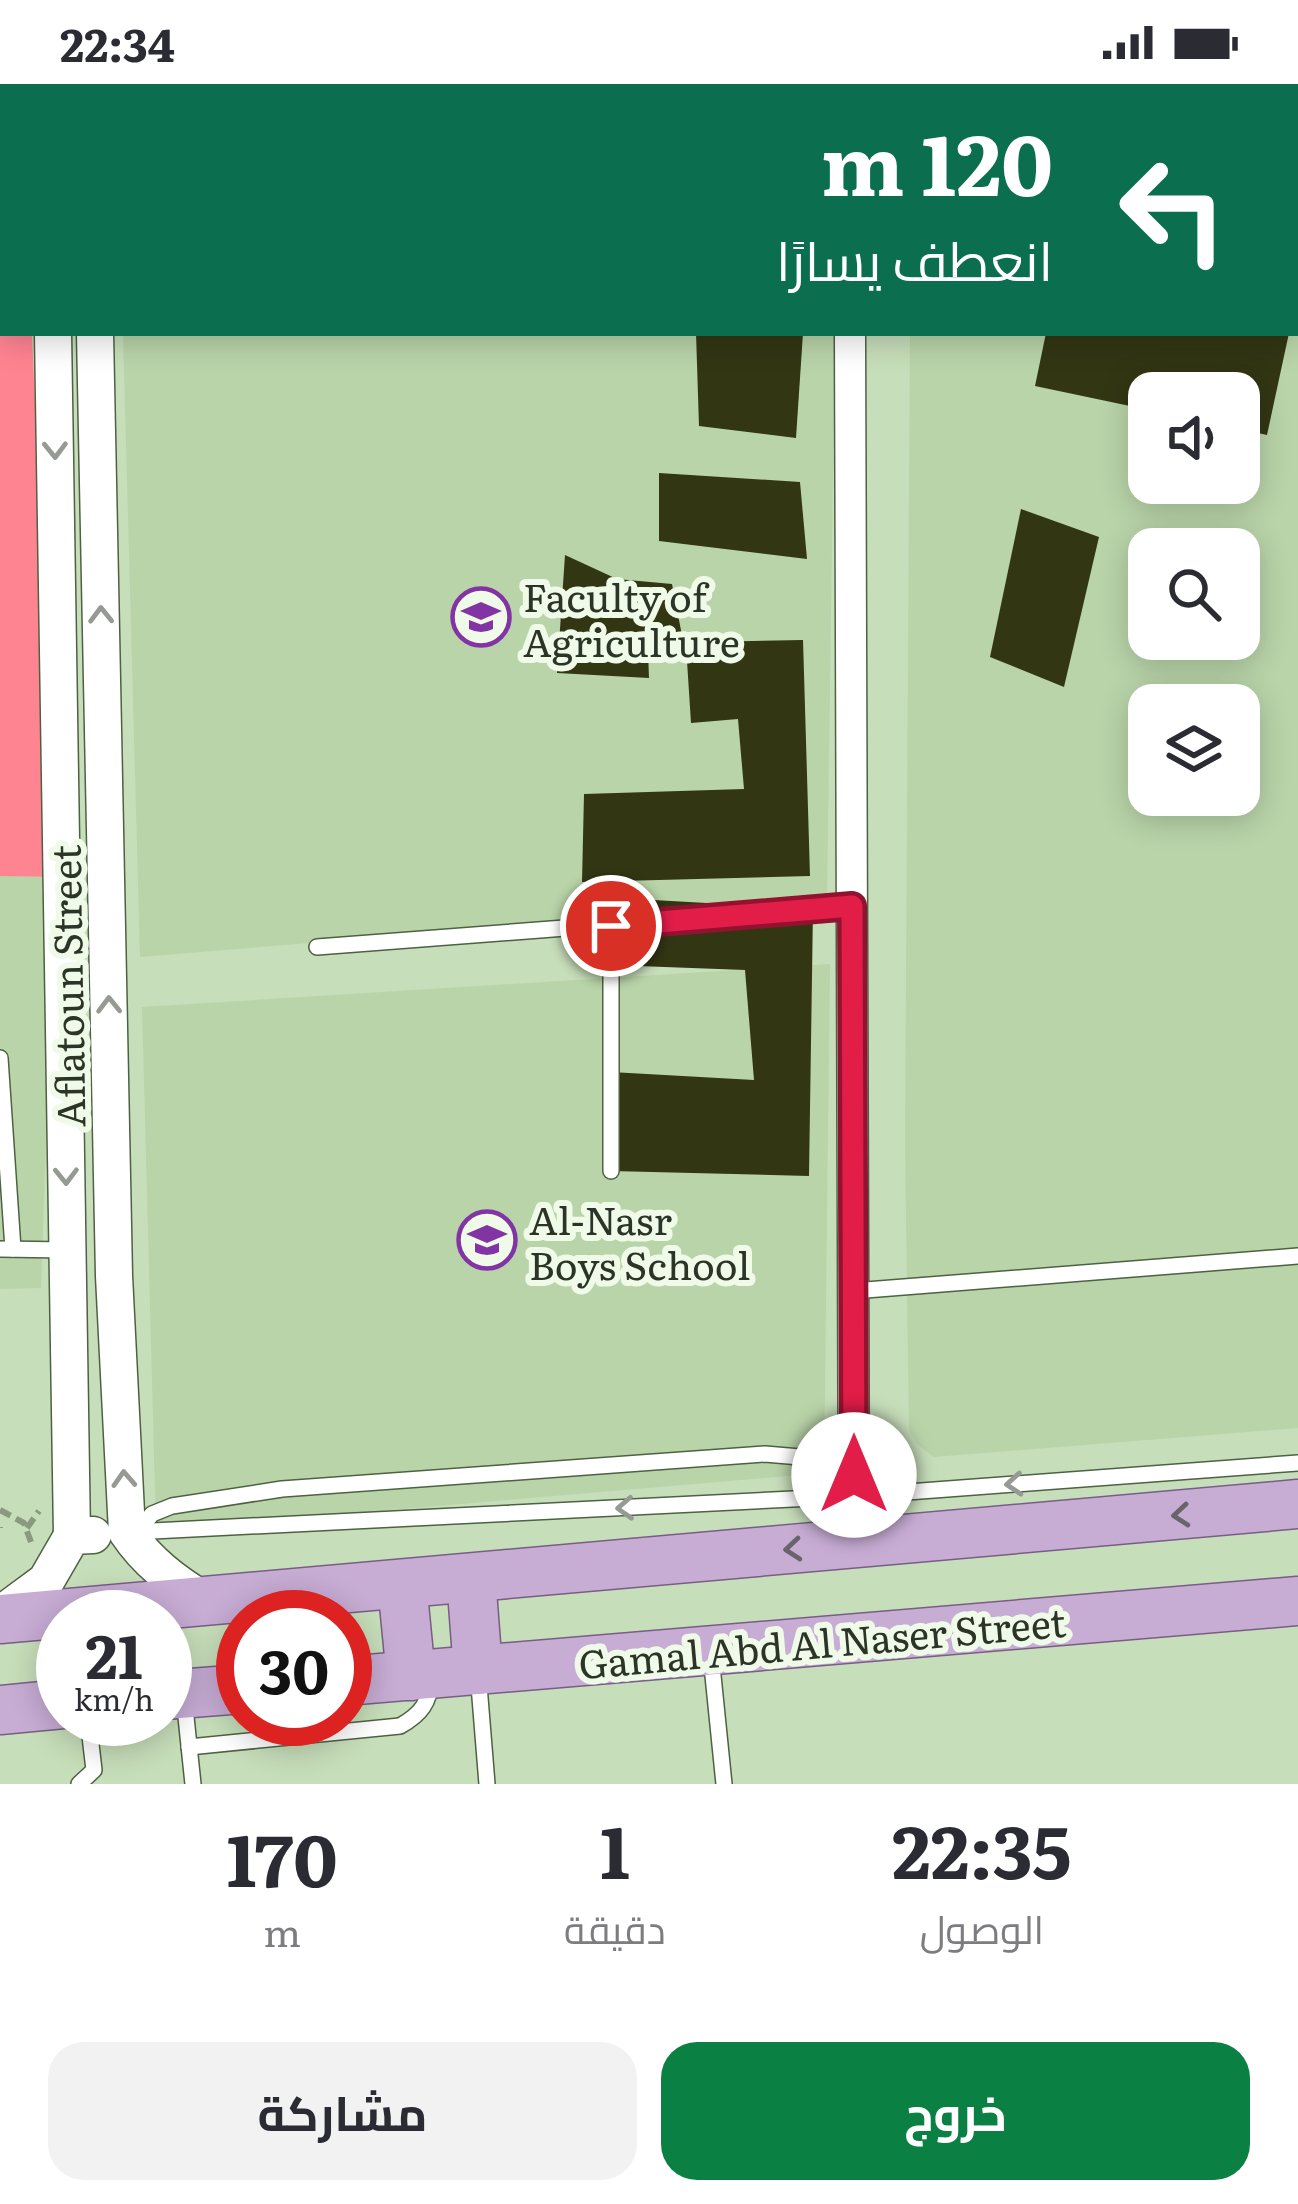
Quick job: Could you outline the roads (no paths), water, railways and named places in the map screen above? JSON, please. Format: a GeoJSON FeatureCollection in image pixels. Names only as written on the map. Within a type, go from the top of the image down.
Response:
{"type":"FeatureCollection","features":[{"type":"Feature","properties":{"kind":"main road"},"geometry":{"type":"LineString","coordinates":[[0,1617],[471,1578],[854,1505],[1298,1504]]}},
{"type":"Feature","properties":{"kind":"main road"},"geometry":{"type":"LineString","coordinates":[[471,1578],[478,1670]]}},
{"type":"Feature","properties":{"kind":"main road"},"geometry":{"type":"LineString","coordinates":[[402,1584],[420,1675]]}},
{"type":"Feature","properties":{"kind":"main road","name":"Gamal Abd Al Naser Street"},"geometry":{"type":"LineString","coordinates":[[372,1679],[1298,1601]]}},
{"type":"Feature","properties":{"kind":"main road"},"geometry":{"type":"LineString","coordinates":[[0,1710],[36,1707]]}},
{"type":"Feature","properties":{"kind":"street","name":"Aflatoun Street"},"geometry":{"type":"LineString","coordinates":[[56,336],[72,1536]]}},
{"type":"Feature","properties":{"kind":"street","name":"Aflatoun Street"},"geometry":{"type":"LineString","coordinates":[[95,336],[114,1276],[132,1532]]}},
{"type":"Feature","properties":{"kind":"street"},"geometry":{"type":"LineString","coordinates":[[850,336],[854,1505]]}},
{"type":"Feature","properties":{"kind":"street"},"geometry":{"type":"LineString","coordinates":[[64,1079],[110,1080]]}},
{"type":"Feature","properties":{"kind":"street"},"geometry":{"type":"LineString","coordinates":[[65,1127],[111,1127]]}},
{"type":"Feature","properties":{"kind":"street"},"geometry":{"type":"LineString","coordinates":[[67,1265],[114,1276]]}},
{"type":"Feature","properties":{"kind":"street"},"geometry":{"type":"LineString","coordinates":[[0,1617],[46,1581],[72,1536],[132,1532],[140,1552],[205,1601]]}},
{"type":"Feature","properties":{"kind":"lane"},"geometry":{"type":"LineString","coordinates":[[317,946],[852,906]]}},
{"type":"Feature","properties":{"kind":"lane"},"geometry":{"type":"LineString","coordinates":[[611,926],[611,1171]]}},
{"type":"Feature","properties":{"kind":"lane"},"geometry":{"type":"LineString","coordinates":[[0,1058],[6,1249],[67,1265]]}},
{"type":"Feature","properties":{"kind":"lane"},"geometry":{"type":"LineString","coordinates":[[853,1291],[1298,1256]]}},
{"type":"Feature","properties":{"kind":"lane"},"geometry":{"type":"LineString","coordinates":[[132,1532],[152,1514],[172,1506],[282,1489],[766,1454],[812,1458],[854,1505]]}},
{"type":"Feature","properties":{"kind":"lane"},"geometry":{"type":"LineString","coordinates":[[132,1532],[854,1505],[1298,1463]]}},
{"type":"Feature","properties":{"kind":"lane"},"geometry":{"type":"LineString","coordinates":[[710,1650],[724,1784]]}},
{"type":"Feature","properties":{"kind":"lane"},"geometry":{"type":"LineString","coordinates":[[478,1670],[487,1784]]}},
{"type":"Feature","properties":{"kind":"lane"},"geometry":{"type":"LineString","coordinates":[[193,1784],[189,1747],[400,1726],[425,1706],[430,1691],[420,1675]]}},
{"type":"Feature","properties":{"kind":"lane"},"geometry":{"type":"LineString","coordinates":[[80,1784],[94,1770],[91,1746]]}},
{"type":"Feature","properties":{"kind":"place","name":"Faculty of Agriculture"},"geometry":{"type":"Point","coordinates":[481,617]}},
{"type":"Feature","properties":{"kind":"place","name":"Al-Nasr Boys School"},"geometry":{"type":"Point","coordinates":[487,1240]}}]}
